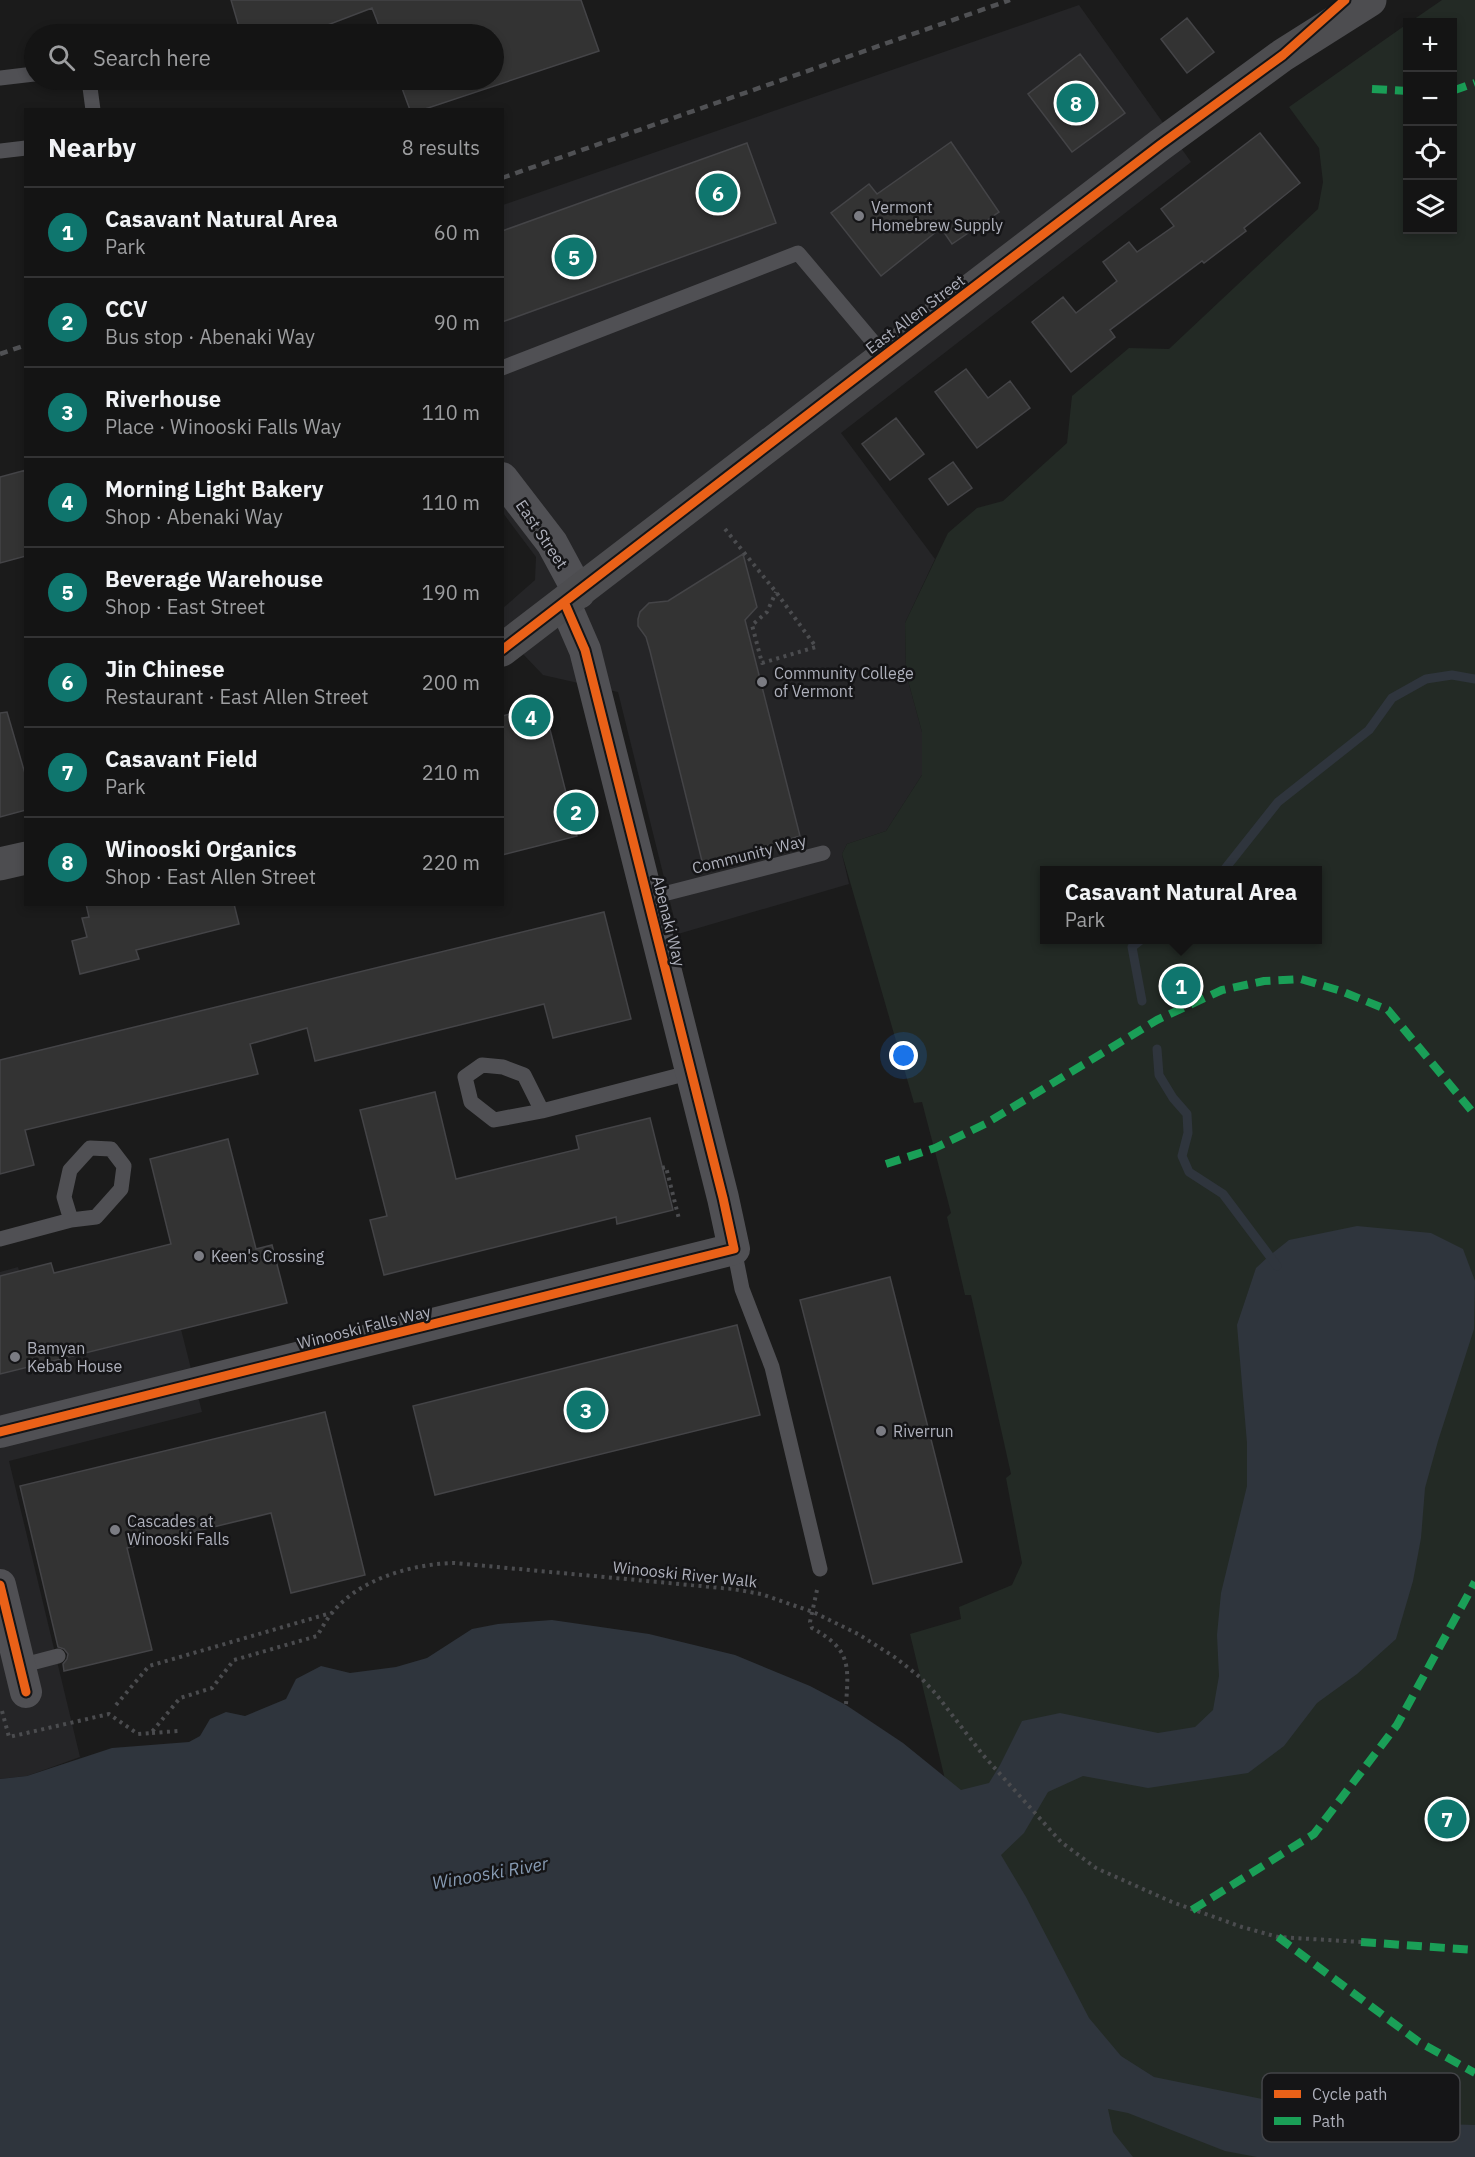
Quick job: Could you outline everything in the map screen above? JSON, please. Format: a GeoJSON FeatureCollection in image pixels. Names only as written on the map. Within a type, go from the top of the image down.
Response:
{"type":"FeatureCollection","features":[{"type":"Feature","properties":{"kind":"main road","name":"East Allen Street"},"geometry":{"type":"LineString","coordinates":[[1283,55],[1345,0]]}},
{"type":"Feature","properties":{"kind":"main road","name":"East Allen Street"},"geometry":{"type":"LineString","coordinates":[[504,649],[572,599],[1160,146],[1283,55],[1370,0]]}},
{"type":"Feature","properties":{"kind":"main road"},"geometry":{"type":"LineString","coordinates":[[0,864],[24,858]]}},
{"type":"Feature","properties":{"kind":"street","name":"East Street"},"geometry":{"type":"LineString","coordinates":[[504,481],[552,543],[572,599]]}},
{"type":"Feature","properties":{"kind":"street","name":"Abenaki Way"},"geometry":{"type":"LineString","coordinates":[[572,599],[692,1072],[734,1249]]}},
{"type":"Feature","properties":{"kind":"street","name":"Winooski Falls Way"},"geometry":{"type":"LineString","coordinates":[[0,1432],[734,1249]]}},
{"type":"Feature","properties":{"kind":"street"},"geometry":{"type":"LineString","coordinates":[[0,1586],[12,1674]]}},
{"type":"Feature","properties":{"kind":"lane"},"geometry":{"type":"LineString","coordinates":[[0,78],[24,75]]}},
{"type":"Feature","properties":{"kind":"lane"},"geometry":{"type":"LineString","coordinates":[[90,90],[93,108]]}},
{"type":"Feature","properties":{"kind":"lane"},"geometry":{"type":"LineString","coordinates":[[0,151],[24,148]]}},
{"type":"Feature","properties":{"kind":"lane"},"geometry":{"type":"LineString","coordinates":[[504,367],[798,253],[885,356]]}},
{"type":"Feature","properties":{"kind":"lane","name":"Community Way"},"geometry":{"type":"LineString","coordinates":[[648,898],[824,853]]}},
{"type":"Feature","properties":{"kind":"lane"},"geometry":{"type":"LineString","coordinates":[[542,1111],[524,1075],[503,1067],[482,1065],[465,1077],[471,1102],[494,1120],[542,1111],[692,1072]]}},
{"type":"Feature","properties":{"kind":"lane"},"geometry":{"type":"LineString","coordinates":[[0,1239],[71,1220],[96,1217],[121,1189],[124,1166],[111,1149],[90,1148],[70,1170],[64,1197],[71,1220]]}},
{"type":"Feature","properties":{"kind":"lane"},"geometry":{"type":"LineString","coordinates":[[734,1249],[742,1289],[772,1367],[820,1569]]}},
{"type":"Feature","properties":{"kind":"lane"},"geometry":{"type":"LineString","coordinates":[[12,1674],[58,1656]]}},
{"type":"Feature","properties":{"kind":"path"},"geometry":{"type":"LineString","coordinates":[[725,529],[776,592],[816,647],[762,663],[753,625],[767,612],[776,592]]}},
{"type":"Feature","properties":{"kind":"path"},"geometry":{"type":"LineString","coordinates":[[662,1168],[666,1167],[679,1219]]}},
{"type":"Feature","properties":{"kind":"path"},"geometry":{"type":"LineString","coordinates":[[813,1612],[810,1622],[812,1628],[831,1638],[844,1659],[848,1676],[846,1704]]}},
{"type":"Feature","properties":{"kind":"path"},"geometry":{"type":"LineString","coordinates":[[12,1674],[9,1737],[109,1714],[138,1734],[178,1731]]}},
{"type":"Feature","properties":{"kind":"shaded area"},"geometry":{"type":"Polygon","coordinates":[[[1442,0],[1475,0],[1475,2157],[1036,2157],[910,1634],[961,1619],[959,1607],[1012,1585],[1022,1563],[1006,1478],[1011,1474],[971,1295],[965,1295],[947,1217],[951,1213],[922,1102],[914,1103],[842,854],[847,844],[886,831],[922,775],[922,732],[906,673],[905,623],[948,533],[977,508],[1003,501],[1067,443],[1072,396],[1129,348],[1169,349],[1318,209],[1323,182],[1319,148],[1289,107],[1403,27],[1403,234],[1457,234],[1457,18],[1416,18],[1442,0]]]}},
{"type":"Feature","properties":{"kind":"shaded area"},"geometry":{"type":"Polygon","coordinates":[[[1079,5],[1191,162],[841,433],[935,559],[905,623],[906,673],[922,732],[922,775],[886,831],[847,844],[842,854],[849,884],[678,934],[618,692],[543,675],[504,634],[504,607],[535,580],[536,557],[504,514],[504,205],[1079,5]]]}},
{"type":"Feature","properties":{"kind":"shaded area"},"geometry":{"type":"Polygon","coordinates":[[[18,1267],[32,1320],[170,1286],[202,1412],[9,1461],[80,1757],[27,1776],[0,1779],[0,1272],[18,1267]]]}},
{"type":"Feature","properties":{"kind":"water","name":"Winooski River"},"geometry":{"type":"Polygon","coordinates":[[[1357,1226],[1431,1233],[1463,1249],[1475,1281],[1474,1329],[1425,1488],[1421,1538],[1413,1581],[1396,1639],[1357,1674],[1317,1703],[1284,1746],[1248,1773],[1148,1788],[1083,1776],[1048,1792],[1024,1833],[1001,1855],[1026,1897],[1089,2018],[1121,2056],[1154,2077],[1262,2099],[1262,2142],[1460,2142],[1460,2125],[1475,2125],[1475,2157],[1257,2157],[1225,2151],[1128,2113],[1108,2109],[1113,2132],[1133,2157],[0,2157],[0,1779],[27,1776],[112,1748],[189,1742],[200,1736],[210,1719],[226,1712],[245,1716],[286,1699],[296,1679],[321,1666],[350,1673],[396,1667],[427,1658],[472,1629],[498,1624],[552,1620],[649,1634],[735,1655],[810,1686],[846,1705],[903,1743],[961,1790],[989,1783],[1022,1721],[1060,1713],[1158,1733],[1195,1727],[1213,1710],[1219,1676],[1217,1635],[1221,1593],[1247,1486],[1247,1443],[1237,1325],[1256,1268],[1289,1240],[1357,1226]]]}},
{"type":"Feature","properties":{"kind":"building"},"geometry":{"type":"Polygon","coordinates":[[[231,0],[581,0],[599,51],[504,83],[504,24],[378,24],[372,8],[330,24],[238,24],[231,0]]]}},
{"type":"Feature","properties":{"kind":"building"},"geometry":{"type":"Polygon","coordinates":[[[1187,18],[1214,52],[1187,73],[1161,39],[1187,18]]]}},
{"type":"Feature","properties":{"kind":"building"},"geometry":{"type":"Polygon","coordinates":[[[1080,54],[1125,113],[1072,152],[1028,94],[1080,54]]]}},
{"type":"Feature","properties":{"kind":"building"},"geometry":{"type":"Polygon","coordinates":[[[403,90],[482,90],[428,108],[409,108],[403,90]]]}},
{"type":"Feature","properties":{"kind":"building"},"geometry":{"type":"Polygon","coordinates":[[[1260,133],[1300,183],[1244,228],[1246,231],[1110,330],[1115,337],[1071,372],[1032,322],[1063,297],[1076,313],[1117,281],[1103,262],[1129,242],[1137,252],[1174,226],[1161,209],[1260,133]]]}},
{"type":"Feature","properties":{"kind":"building"},"geometry":{"type":"Polygon","coordinates":[[[951,142],[999,212],[952,244],[941,228],[881,276],[831,213],[869,184],[877,194],[951,142]]]}},
{"type":"Feature","properties":{"kind":"building"},"geometry":{"type":"Polygon","coordinates":[[[747,143],[776,223],[504,321],[504,230],[747,143]]]}},
{"type":"Feature","properties":{"kind":"building"},"geometry":{"type":"Polygon","coordinates":[[[966,369],[988,398],[1010,381],[1030,408],[977,448],[935,392],[966,369]]]}},
{"type":"Feature","properties":{"kind":"building"},"geometry":{"type":"Polygon","coordinates":[[[896,418],[924,454],[890,480],[862,444],[896,418]]]}},
{"type":"Feature","properties":{"kind":"building"},"geometry":{"type":"Polygon","coordinates":[[[953,462],[972,488],[948,505],[929,479],[953,462]]]}},
{"type":"Feature","properties":{"kind":"building"},"geometry":{"type":"Polygon","coordinates":[[[24,471],[24,557],[0,563],[0,477],[24,471]]]}},
{"type":"Feature","properties":{"kind":"building","name":"Community College of Vermont"},"geometry":{"type":"Polygon","coordinates":[[[743,554],[757,607],[745,620],[800,836],[703,865],[650,651],[646,637],[638,626],[638,619],[640,612],[649,603],[668,601],[743,554]]]}},
{"type":"Feature","properties":{"kind":"building"},"geometry":{"type":"Polygon","coordinates":[[[544,706],[577,836],[504,854],[504,716],[544,706]]]}},
{"type":"Feature","properties":{"kind":"building"},"geometry":{"type":"Polygon","coordinates":[[[7,712],[24,770],[24,811],[0,817],[0,713],[7,712]]]}},
{"type":"Feature","properties":{"kind":"building"},"geometry":{"type":"Polygon","coordinates":[[[86,906],[234,906],[239,924],[136,950],[139,959],[80,974],[72,941],[87,937],[82,918],[89,917],[86,906]]]}},
{"type":"Feature","properties":{"kind":"building"},"geometry":{"type":"Polygon","coordinates":[[[604,912],[631,1019],[553,1038],[544,1004],[315,1061],[307,1028],[250,1044],[258,1074],[25,1130],[34,1165],[0,1174],[0,1060],[604,912]]]}},
{"type":"Feature","properties":{"kind":"building"},"geometry":{"type":"Polygon","coordinates":[[[435,1092],[456,1179],[579,1149],[576,1136],[650,1118],[673,1210],[617,1224],[616,1217],[384,1275],[370,1220],[387,1216],[360,1110],[435,1092]]]}},
{"type":"Feature","properties":{"kind":"building","name":"Keen's Crossing"},"geometry":{"type":"Polygon","coordinates":[[[228,1139],[256,1249],[272,1245],[287,1303],[0,1374],[0,1276],[51,1263],[54,1273],[171,1244],[150,1159],[228,1139]]]}},
{"type":"Feature","properties":{"kind":"building","name":"Riverrun"},"geometry":{"type":"Polygon","coordinates":[[[890,1277],[962,1562],[873,1584],[800,1300],[890,1277]]]}},
{"type":"Feature","properties":{"kind":"building"},"geometry":{"type":"Polygon","coordinates":[[[737,1325],[760,1415],[435,1495],[413,1406],[737,1325]]]}},
{"type":"Feature","properties":{"kind":"building","name":"Cascades at Winooski Falls"},"geometry":{"type":"Polygon","coordinates":[[[325,1412],[365,1575],[291,1593],[271,1513],[127,1548],[152,1650],[64,1671],[63,1664],[68,1654],[64,1649],[58,1647],[20,1486],[325,1412]]]}},
{"type":"Feature","properties":{"kind":"waterway"},"geometry":{"type":"LineString","coordinates":[[1227,866],[1278,802],[1369,730],[1392,698],[1426,679],[1452,675],[1475,679]]}},
{"type":"Feature","properties":{"kind":"waterway"},"geometry":{"type":"LineString","coordinates":[[1136,944],[1132,947],[1142,1001]]}},
{"type":"Feature","properties":{"kind":"waterway"},"geometry":{"type":"LineString","coordinates":[[1157,1049],[1159,1075],[1173,1098],[1187,1114],[1188,1133],[1182,1156],[1189,1172],[1223,1194],[1277,1266]]}},
{"type":"Feature","properties":{"kind":"railway"},"geometry":{"type":"LineString","coordinates":[[504,177],[1010,0]]}},
{"type":"Feature","properties":{"kind":"railway"},"geometry":{"type":"LineString","coordinates":[[0,354],[24,346]]}},
{"type":"Feature","properties":{"kind":"marked path"},"geometry":{"type":"LineString","coordinates":[[1457,89],[1475,83]]}},
{"type":"Feature","properties":{"kind":"marked path"},"geometry":{"type":"LineString","coordinates":[[1372,89],[1403,91]]}},
{"type":"Feature","properties":{"kind":"marked path"},"geometry":{"type":"LineString","coordinates":[[886,1164],[935,1148],[985,1124],[1157,1020],[1222,990],[1264,981],[1301,979],[1341,991],[1388,1010],[1475,1115]]}},
{"type":"Feature","properties":{"kind":"marked path"},"geometry":{"type":"LineString","coordinates":[[1192,1910],[1314,1834],[1397,1725],[1475,1582]]}},
{"type":"Feature","properties":{"kind":"marked path"},"geometry":{"type":"LineString","coordinates":[[1278,1937],[1419,2042],[1475,2073]]}},
{"type":"Feature","properties":{"kind":"marked path"},"geometry":{"type":"LineString","coordinates":[[1361,1942],[1475,1950]]}},
{"type":"Feature","properties":{"kind":"cycle path"},"geometry":{"type":"LineString","coordinates":[[504,648],[1160,145],[1283,55],[1345,0]]}},
{"type":"Feature","properties":{"kind":"cycle path"},"geometry":{"type":"LineString","coordinates":[[0,1432],[734,1249],[585,650],[565,604]]}},
{"type":"Feature","properties":{"kind":"cycle path"},"geometry":{"type":"LineString","coordinates":[[0,1585],[26,1692]]}},
{"type":"Feature","properties":{"kind":"place","name":"Winooski Organics"},"geometry":{"type":"Point","coordinates":[1076,103]}},
{"type":"Feature","properties":{"kind":"place","name":"Jin Chinese"},"geometry":{"type":"Point","coordinates":[718,193]}},
{"type":"Feature","properties":{"kind":"place","name":"Vermont Homebrew Supply"},"geometry":{"type":"Point","coordinates":[859,216]}},
{"type":"Feature","properties":{"kind":"place","name":"Beverage Warehouse"},"geometry":{"type":"Point","coordinates":[574,257]}},
{"type":"Feature","properties":{"kind":"place","name":"Community College of Vermont"},"geometry":{"type":"Point","coordinates":[762,682]}},
{"type":"Feature","properties":{"kind":"place","name":"Morning Light Bakery"},"geometry":{"type":"Point","coordinates":[531,717]}},
{"type":"Feature","properties":{"kind":"place","name":"CCV"},"geometry":{"type":"Point","coordinates":[576,812]}},
{"type":"Feature","properties":{"kind":"place","name":"Casavant Natural Area"},"geometry":{"type":"Point","coordinates":[1181,986]}},
{"type":"Feature","properties":{"kind":"place","name":"Keen's Crossing"},"geometry":{"type":"Point","coordinates":[199,1256]}},
{"type":"Feature","properties":{"kind":"place","name":"Bamyan Kebab House"},"geometry":{"type":"Point","coordinates":[15,1357]}},
{"type":"Feature","properties":{"kind":"place","name":"Riverhouse"},"geometry":{"type":"Point","coordinates":[586,1410]}},
{"type":"Feature","properties":{"kind":"place","name":"Riverrun"},"geometry":{"type":"Point","coordinates":[881,1431]}},
{"type":"Feature","properties":{"kind":"place","name":"Cascades at Winooski Falls"},"geometry":{"type":"Point","coordinates":[115,1530]}},
{"type":"Feature","properties":{"kind":"place","name":"Casavant Field"},"geometry":{"type":"Point","coordinates":[1447,1819]}}]}
